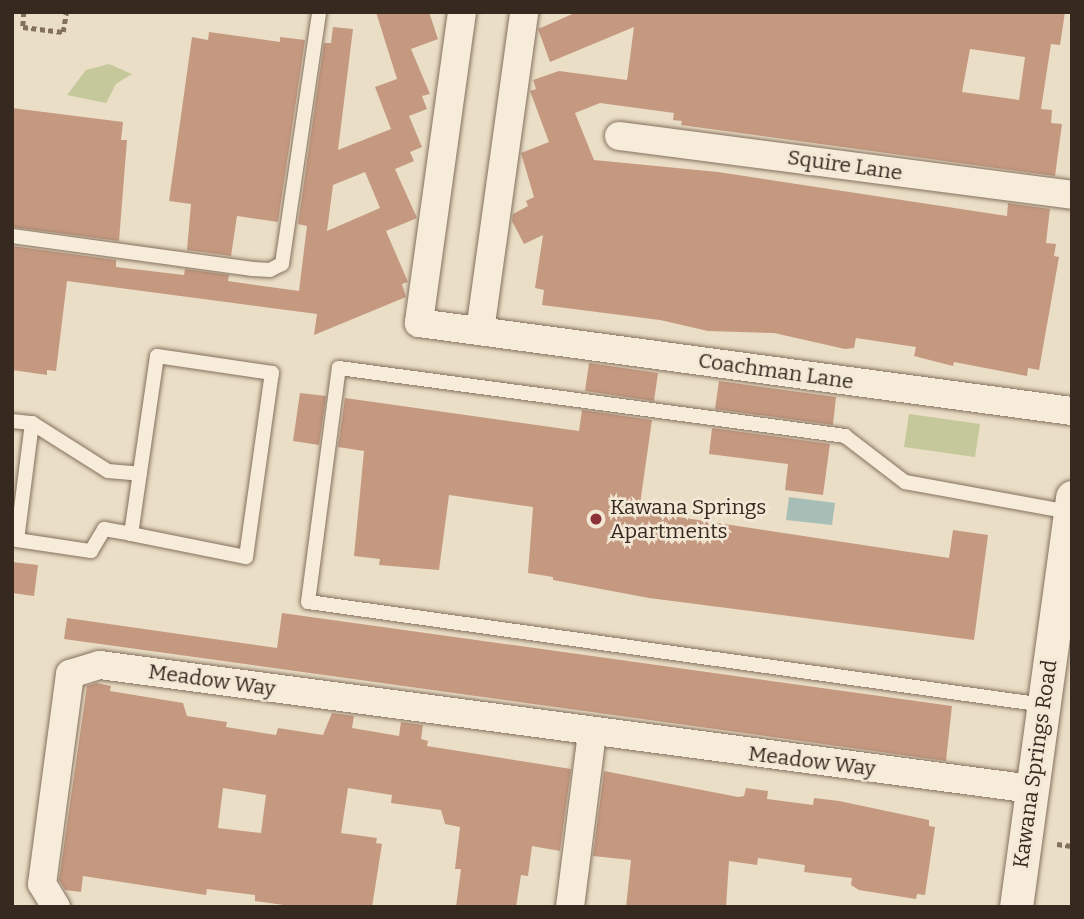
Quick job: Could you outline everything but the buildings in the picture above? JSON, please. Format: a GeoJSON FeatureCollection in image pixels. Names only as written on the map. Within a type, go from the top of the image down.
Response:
{"type":"FeatureCollection","features":[{"type":"Feature","properties":{"kind":"street","name":"Coachman Lane"},"geometry":{"type":"LineString","coordinates":[[463,12],[419,323],[1072,411]]}},
{"type":"Feature","properties":{"kind":"street"},"geometry":{"type":"LineString","coordinates":[[480,331],[524,12]]}},
{"type":"Feature","properties":{"kind":"street","name":"Squire Lane"},"geometry":{"type":"LineString","coordinates":[[619,135],[1072,195]]}},
{"type":"Feature","properties":{"kind":"street","name":"Kawana Springs Road"},"geometry":{"type":"LineString","coordinates":[[1016,907],[1071,505]]}},
{"type":"Feature","properties":{"kind":"street","name":"Meadow Way"},"geometry":{"type":"LineString","coordinates":[[56,907],[42,884],[70,674],[100,665],[1032,789]]}},
{"type":"Feature","properties":{"kind":"street"},"geometry":{"type":"LineString","coordinates":[[570,907],[592,732]]}},
{"type":"Feature","properties":{"kind":"street"},"geometry":{"type":"LineString","coordinates":[[1004,907],[1020,872]]}},
{"type":"Feature","properties":{"kind":"lane"},"geometry":{"type":"LineString","coordinates":[[12,236],[253,269],[270,270],[282,264],[287,257],[319,12]]}},
{"type":"Feature","properties":{"kind":"lane"},"geometry":{"type":"LineString","coordinates":[[32,423],[17,540],[91,551],[104,528],[131,534],[246,557],[272,373],[157,356],[131,534]]}},
{"type":"Feature","properties":{"kind":"lane"},"geometry":{"type":"LineString","coordinates":[[1044,705],[308,602],[339,368],[845,436],[905,482],[1071,505]]}},
{"type":"Feature","properties":{"kind":"lane"},"geometry":{"type":"LineString","coordinates":[[12,421],[32,423],[108,471],[140,474]]}},
{"type":"Feature","properties":{"kind":"path"},"geometry":{"type":"LineString","coordinates":[[24,12],[23,27],[63,32],[66,12]]}},
{"type":"Feature","properties":{"kind":"path"},"geometry":{"type":"LineString","coordinates":[[1057,844],[1072,846]]}},
{"type":"Feature","properties":{"kind":"green space"},"geometry":{"type":"Polygon","coordinates":[[[109,64],[132,74],[116,84],[106,103],[67,95],[86,70],[109,64]]]}},
{"type":"Feature","properties":{"kind":"green space"},"geometry":{"type":"Polygon","coordinates":[[[909,414],[980,424],[975,457],[904,447],[909,414]]]}},
{"type":"Feature","properties":{"kind":"water"},"geometry":{"type":"Polygon","coordinates":[[[789,497],[835,503],[832,525],[786,520],[789,497]]]}},
{"type":"Feature","properties":{"kind":"place","name":"Kawana Springs Apartments"},"geometry":{"type":"Point","coordinates":[596,519]}}]}
